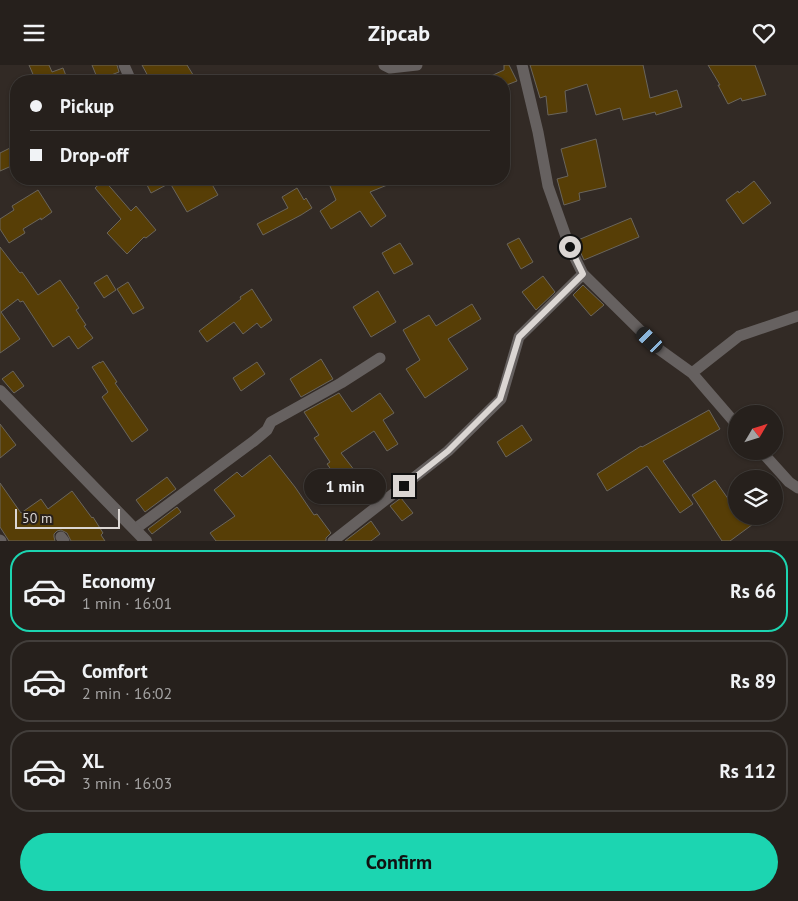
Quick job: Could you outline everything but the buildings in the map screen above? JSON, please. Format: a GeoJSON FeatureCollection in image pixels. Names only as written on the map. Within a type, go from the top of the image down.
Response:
{"type":"FeatureCollection","features":[{"type":"Feature","properties":{"kind":"street"},"geometry":{"type":"LineString","coordinates":[[384,65],[390,68],[416,65]]}},
{"type":"Feature","properties":{"kind":"street"},"geometry":{"type":"LineString","coordinates":[[522,65],[538,132],[548,186],[570,247],[583,274],[660,350],[692,373],[728,415]]}},
{"type":"Feature","properties":{"kind":"street"},"geometry":{"type":"LineString","coordinates":[[333,541],[448,451],[500,399],[519,337],[583,274]]}},
{"type":"Feature","properties":{"kind":"street"},"geometry":{"type":"LineString","coordinates":[[692,373],[739,336],[798,316]]}},
{"type":"Feature","properties":{"kind":"street"},"geometry":{"type":"LineString","coordinates":[[135,529],[267,431],[271,422],[341,383],[380,358]]}},
{"type":"Feature","properties":{"kind":"street"},"geometry":{"type":"LineString","coordinates":[[0,391],[146,541]]}},
{"type":"Feature","properties":{"kind":"street"},"geometry":{"type":"LineString","coordinates":[[769,460],[789,482],[798,488]]}},
{"type":"Feature","properties":{"kind":"route"},"geometry":{"type":"LineString","coordinates":[[404,486],[448,451],[500,399],[519,337],[583,274],[570,247]]}}]}
